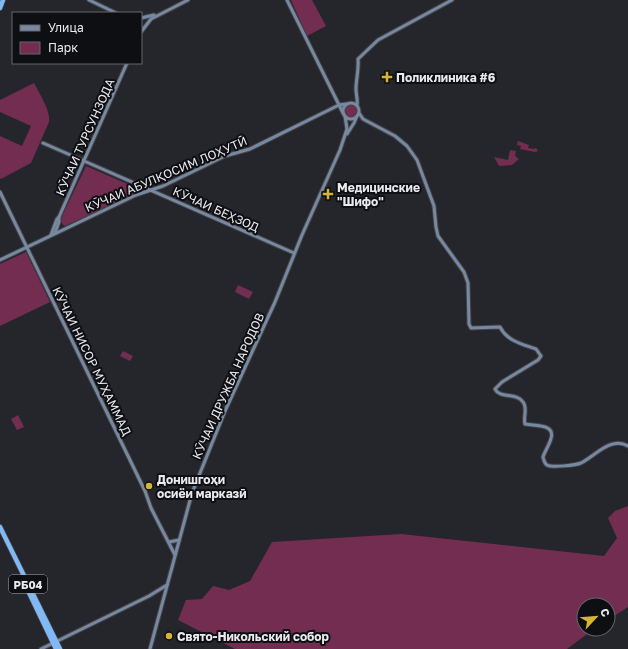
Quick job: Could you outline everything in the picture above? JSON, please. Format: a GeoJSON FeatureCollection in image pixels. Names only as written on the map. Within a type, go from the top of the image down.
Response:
{"type":"FeatureCollection","features":[{"type":"Feature","properties":{"kind":"highway"},"geometry":{"type":"LineString","coordinates":[[0,8],[3,0]]}},
{"type":"Feature","properties":{"kind":"highway","name":"РБ04"},"geometry":{"type":"LineString","coordinates":[[0,527],[56,649]]}},
{"type":"Feature","properties":{"kind":"highway","name":"РБ04"},"geometry":{"type":"LineString","coordinates":[[0,532],[54,642],[60,649]]}},
{"type":"Feature","properties":{"kind":"street"},"geometry":{"type":"LineString","coordinates":[[89,0],[114,12]]}},
{"type":"Feature","properties":{"kind":"street"},"geometry":{"type":"LineString","coordinates":[[142,27],[151,18],[186,0]]}},
{"type":"Feature","properties":{"kind":"street"},"geometry":{"type":"LineString","coordinates":[[287,0],[344,114],[351,119],[358,115]]}},
{"type":"Feature","properties":{"kind":"street"},"geometry":{"type":"LineString","coordinates":[[345,137],[358,115],[359,109],[356,94],[359,67],[358,59],[385,36],[452,0]]}},
{"type":"Feature","properties":{"kind":"street"},"geometry":{"type":"LineString","coordinates":[[142,18],[158,14]]}},
{"type":"Feature","properties":{"kind":"street","name":"КӮЧАИ ТУРСУНЗОДА"},"geometry":{"type":"LineString","coordinates":[[51,235],[127,64]]}},
{"type":"Feature","properties":{"kind":"street"},"geometry":{"type":"LineString","coordinates":[[350,103],[356,94]]}},
{"type":"Feature","properties":{"kind":"street"},"geometry":{"type":"LineString","coordinates":[[345,137],[347,129],[343,108],[346,104],[350,103],[357,105]]}},
{"type":"Feature","properties":{"kind":"street","name":"КӮЧАИ АБУЛҚОСИМ ЛОҲУТӢ"},"geometry":{"type":"LineString","coordinates":[[0,260],[139,194],[163,186],[224,157],[250,149],[339,105],[346,104]]}},
{"type":"Feature","properties":{"kind":"street"},"geometry":{"type":"LineString","coordinates":[[358,115],[362,119],[386,130],[407,146],[417,160],[432,200],[438,236],[467,279],[468,309],[470,326],[472,329],[500,327],[503,333],[510,340],[536,349],[541,356],[499,384],[495,389],[497,393],[517,397],[524,402],[525,424],[544,426],[550,430],[552,439],[543,457],[545,463],[553,466],[576,464],[613,444],[620,443],[628,446]]}},
{"type":"Feature","properties":{"kind":"street"},"geometry":{"type":"LineString","coordinates":[[354,123],[359,118],[362,119]]}},
{"type":"Feature","properties":{"kind":"street","name":"КӮЧАИ ДРУЖБА НАРОДОВ"},"geometry":{"type":"LineString","coordinates":[[150,649],[192,493],[221,421],[275,302],[294,253],[345,137]]}},
{"type":"Feature","properties":{"kind":"street","name":"КӮЧАИ БЕҲЗОД"},"geometry":{"type":"LineString","coordinates":[[43,143],[294,253]]}},
{"type":"Feature","properties":{"kind":"street"},"geometry":{"type":"LineString","coordinates":[[138,185],[140,189],[139,194]]}},
{"type":"Feature","properties":{"kind":"street"},"geometry":{"type":"LineString","coordinates":[[163,186],[162,190],[164,196]]}},
{"type":"Feature","properties":{"kind":"street","name":"КӮЧАИ НИСОР МУҲАММАД"},"geometry":{"type":"LineString","coordinates":[[0,192],[145,491],[151,508],[175,555]]}},
{"type":"Feature","properties":{"kind":"street","name":"КӮЧАИ ТУРСУНЗОДА"},"geometry":{"type":"LineString","coordinates":[[55,233],[59,218]]}},
{"type":"Feature","properties":{"kind":"street"},"geometry":{"type":"LineString","coordinates":[[59,222],[62,227],[66,228]]}},
{"type":"Feature","properties":{"kind":"street","name":"КӮЧАИ НИСОР МУҲАММАД"},"geometry":{"type":"LineString","coordinates":[[166,539],[177,547]]}},
{"type":"Feature","properties":{"kind":"street"},"geometry":{"type":"LineString","coordinates":[[169,542],[179,540]]}},
{"type":"Feature","properties":{"kind":"street"},"geometry":{"type":"LineString","coordinates":[[41,649],[167,585]]}},
{"type":"Feature","properties":{"kind":"street"},"geometry":{"type":"LineString","coordinates":[[157,591],[165,594]]}},
{"type":"Feature","properties":{"kind":"green space"},"geometry":{"type":"Polygon","coordinates":[[[291,0],[312,0],[326,26],[307,36],[291,0]]]}},
{"type":"Feature","properties":{"kind":"green space"},"geometry":{"type":"Polygon","coordinates":[[[34,83],[46,107],[49,122],[31,163],[1,179],[0,136],[22,146],[31,126],[0,112],[0,100],[34,83]]]}},
{"type":"Feature","properties":{"kind":"green space"},"geometry":{"type":"Polygon","coordinates":[[[349,105],[353,105],[357,111],[353,117],[349,117],[345,113],[345,109],[349,105]]]}},
{"type":"Feature","properties":{"kind":"green space"},"geometry":{"type":"Polygon","coordinates":[[[518,141],[529,145],[528,148],[536,148],[538,151],[535,152],[520,149],[521,146],[517,145],[518,141]]]}},
{"type":"Feature","properties":{"kind":"green space"},"geometry":{"type":"Polygon","coordinates":[[[510,150],[516,151],[515,156],[519,159],[512,165],[499,166],[494,157],[508,160],[510,150]]]}},
{"type":"Feature","properties":{"kind":"green space"},"geometry":{"type":"Polygon","coordinates":[[[86,166],[139,189],[139,192],[65,226],[61,221],[63,214],[86,166]]]}},
{"type":"Feature","properties":{"kind":"green space"},"geometry":{"type":"Polygon","coordinates":[[[26,252],[50,302],[0,326],[0,264],[26,252]]]}},
{"type":"Feature","properties":{"kind":"green space"},"geometry":{"type":"Polygon","coordinates":[[[238,285],[253,292],[249,299],[235,292],[238,285]]]}},
{"type":"Feature","properties":{"kind":"green space"},"geometry":{"type":"Polygon","coordinates":[[[123,351],[133,356],[130,361],[120,356],[123,351]]]}},
{"type":"Feature","properties":{"kind":"green space"},"geometry":{"type":"Polygon","coordinates":[[[18,415],[24,427],[17,430],[11,419],[18,415]]]}},
{"type":"Feature","properties":{"kind":"green space"},"geometry":{"type":"Polygon","coordinates":[[[628,506],[628,607],[616,615],[616,597],[576,597],[576,637],[583,637],[567,649],[235,649],[178,620],[186,600],[202,599],[213,586],[229,590],[250,581],[272,542],[401,534],[604,556],[617,538],[608,518],[615,511],[628,506]]]}},
{"type":"Feature","properties":{"kind":"place","name":"Поликлиника #6"},"geometry":{"type":"Point","coordinates":[387,77]}},
{"type":"Feature","properties":{"kind":"place","name":"Медицинские \"Шифо\""},"geometry":{"type":"Point","coordinates":[328,194]}},
{"type":"Feature","properties":{"kind":"place","name":"Донишгоҳи осиёи марказӣ"},"geometry":{"type":"Point","coordinates":[149,486]}},
{"type":"Feature","properties":{"kind":"place","name":"Свято-Никольский собор"},"geometry":{"type":"Point","coordinates":[169,636]}}]}
